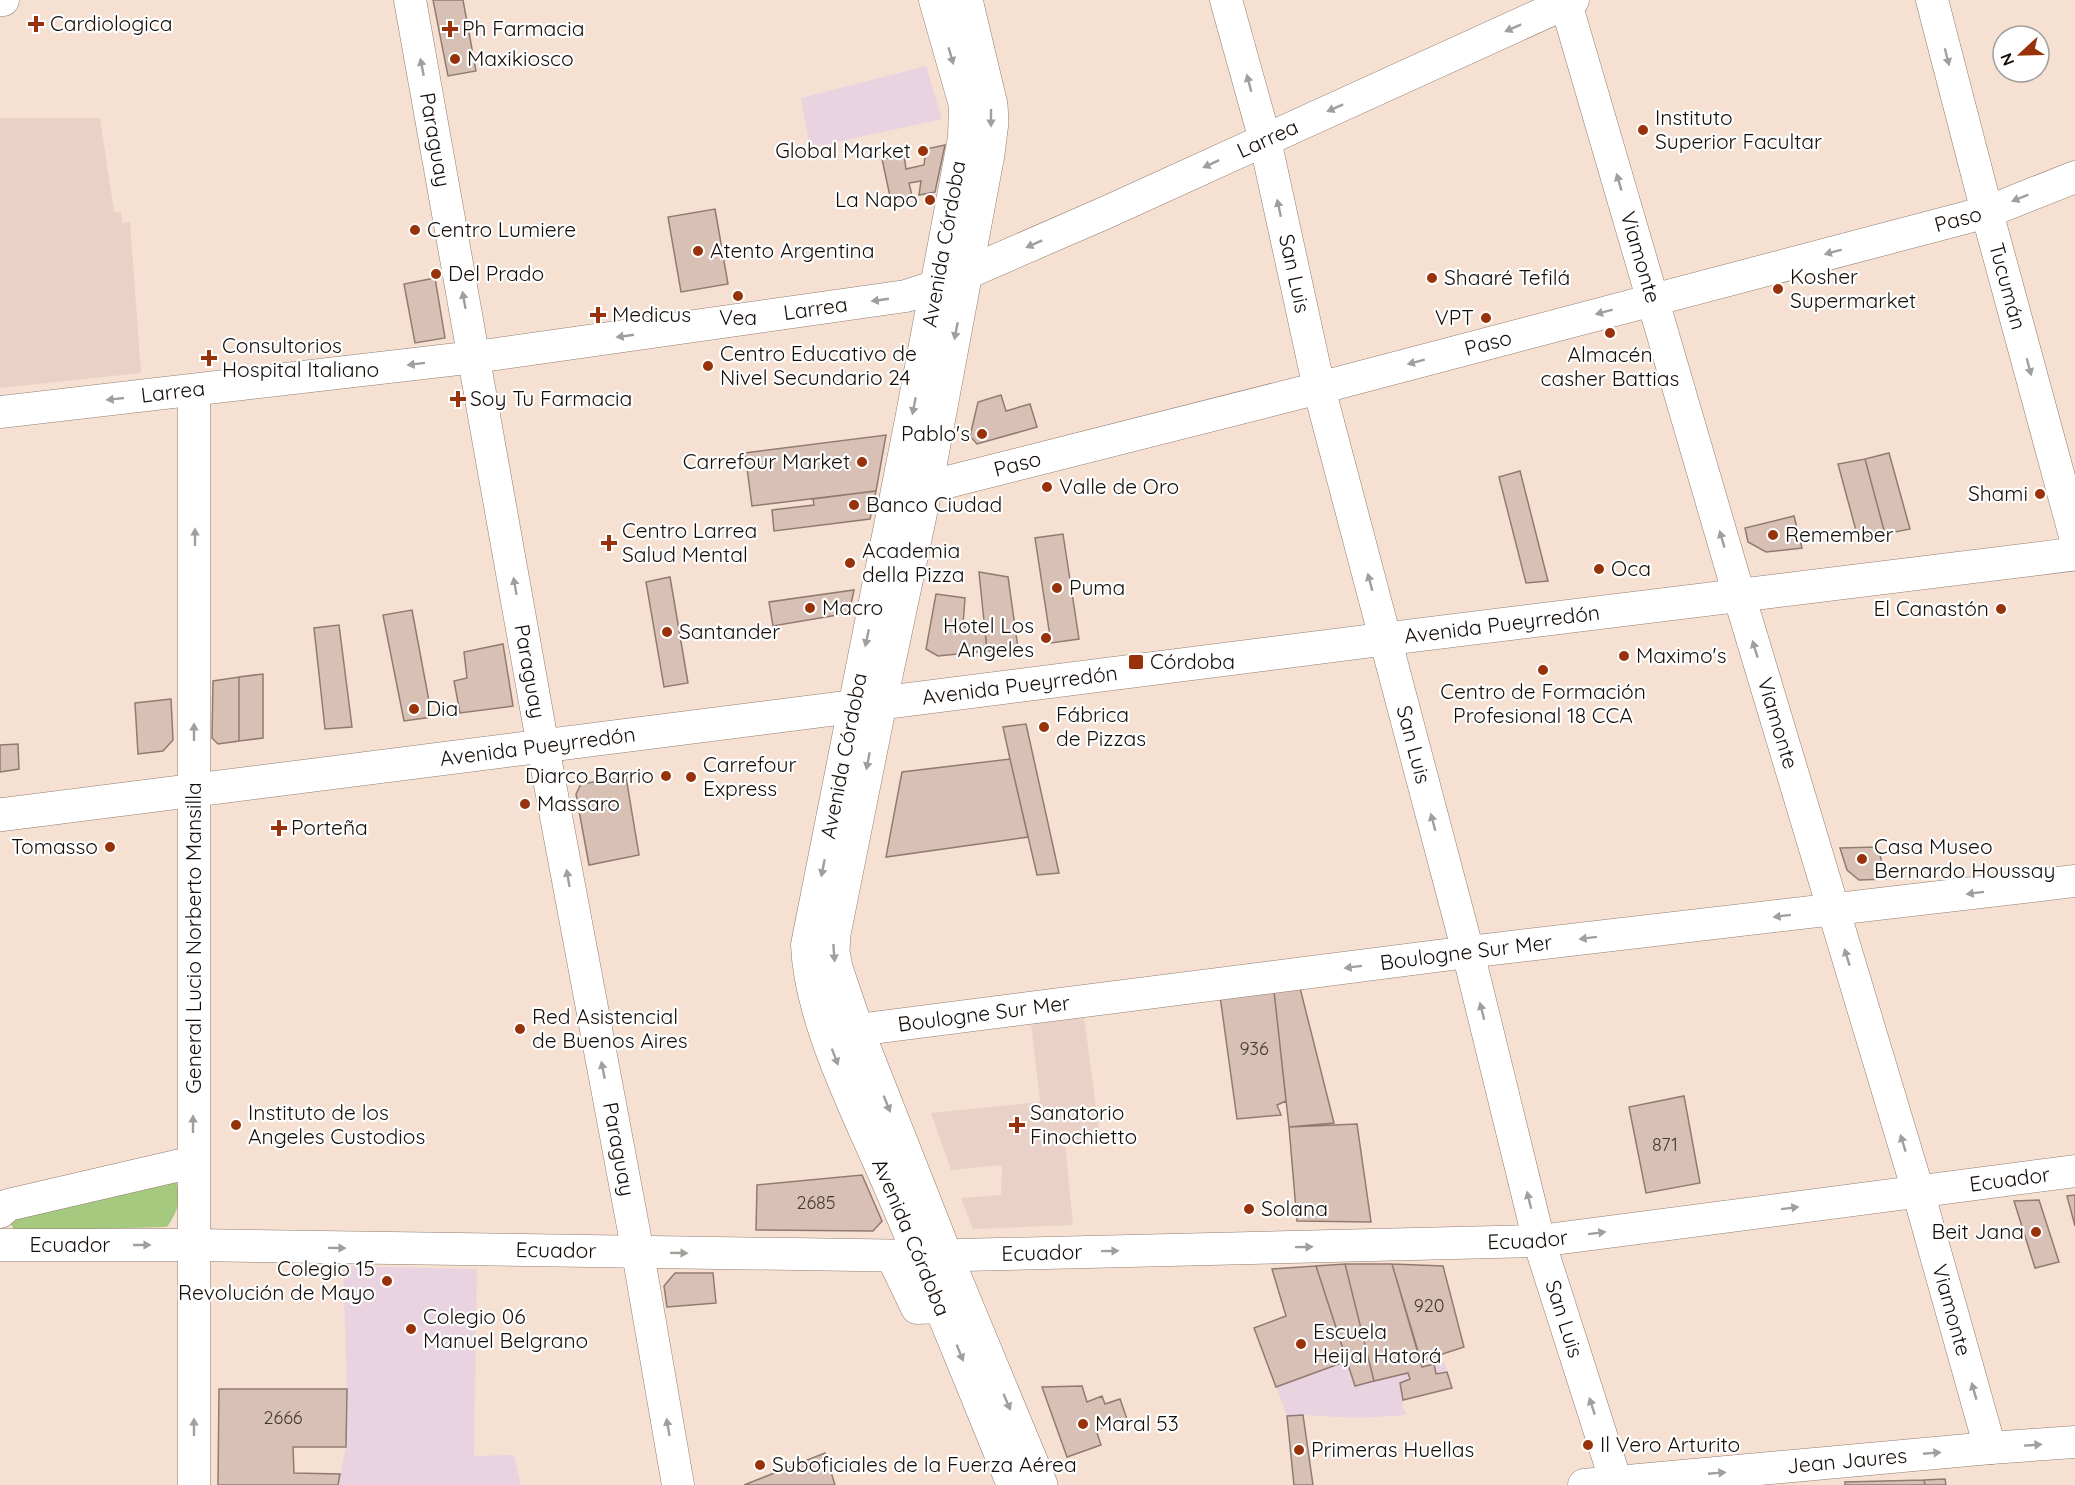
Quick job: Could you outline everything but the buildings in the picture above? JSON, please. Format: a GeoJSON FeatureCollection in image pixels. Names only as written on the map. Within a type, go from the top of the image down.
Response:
{"type":"FeatureCollection","features":[{"type":"Feature","properties":{"kind":"main road","name":"Avenida Córdoba"},"geometry":{"type":"LineString","coordinates":[[966,0],[989,89],[992,122],[988,154],[966,273],[911,491],[866,706],[833,952],[836,968],[857,1030],[919,1256],[954,1306],[1041,1485]]}},
{"type":"Feature","properties":{"kind":"main road","name":"Avenida Pueyrredón"},"geometry":{"type":"LineString","coordinates":[[0,815],[2075,554]]}},
{"type":"Feature","properties":{"kind":"street","name":"Paraguay"},"geometry":{"type":"LineString","coordinates":[[410,0],[543,747],[638,1253],[678,1485]]}},
{"type":"Feature","properties":{"kind":"street","name":"Avenida Córdoba"},"geometry":{"type":"LineString","coordinates":[[911,491],[937,286],[965,119],[965,105],[935,0]]}},
{"type":"Feature","properties":{"kind":"street","name":"San Luis"},"geometry":{"type":"LineString","coordinates":[[1226,0],[1265,140],[1319,388],[1468,952],[1539,1241],[1617,1484]]}},
{"type":"Feature","properties":{"kind":"street","name":"Tucumán"},"geometry":{"type":"LineString","coordinates":[[1932,0],[2075,536]]}},
{"type":"Feature","properties":{"kind":"street","name":"Larrea"},"geometry":{"type":"LineString","coordinates":[[0,412],[475,357],[906,296],[937,286],[1265,140],[1568,1]]}},
{"type":"Feature","properties":{"kind":"street","name":"Viamonte"},"geometry":{"type":"LineString","coordinates":[[1568,1],[1739,596],[1918,1191],[1990,1448]]}},
{"type":"Feature","properties":{"kind":"street","name":"Paso"},"geometry":{"type":"LineString","coordinates":[[911,491],[1319,388],[1987,212],[2075,177]]}},
{"type":"Feature","properties":{"kind":"street","name":"General Lucio Norberto Mansilla"},"geometry":{"type":"LineString","coordinates":[[194,390],[194,1485]]}},
{"type":"Feature","properties":{"kind":"street","name":"Avenida Córdoba"},"geometry":{"type":"LineString","coordinates":[[866,706],[807,945],[808,969],[835,1058],[919,1256]]}},
{"type":"Feature","properties":{"kind":"street","name":"Boulogne Sur Mer"},"geometry":{"type":"LineString","coordinates":[[857,1030],[1468,952],[2075,881]]}},
{"type":"Feature","properties":{"kind":"street"},"geometry":{"type":"LineString","coordinates":[[0,1212],[8,1205],[193,1164]]}},
{"type":"Feature","properties":{"kind":"street","name":"Ecuador"},"geometry":{"type":"LineString","coordinates":[[2,1241],[919,1256],[1539,1241],[2075,1172]]}},
{"type":"Feature","properties":{"kind":"street"},"geometry":{"type":"LineString","coordinates":[[919,1256],[917,1308],[954,1306]]}},
{"type":"Feature","properties":{"kind":"street","name":"Avenida Córdoba"},"geometry":{"type":"LineString","coordinates":[[954,1306],[1013,1485]]}},
{"type":"Feature","properties":{"kind":"street","name":"Jean Jaures"},"geometry":{"type":"LineString","coordinates":[[1584,1485],[1617,1484],[2075,1442]]}},
{"type":"Feature","properties":{"kind":"shaded area"},"geometry":{"type":"Polygon","coordinates":[[[926,66],[942,119],[810,148],[801,98],[926,66]]]}},
{"type":"Feature","properties":{"kind":"shaded area"},"geometry":{"type":"Polygon","coordinates":[[[0,118],[100,118],[114,212],[121,212],[122,223],[130,222],[141,373],[0,388],[0,118]]]}},
{"type":"Feature","properties":{"kind":"shaded area","name":"Sanatorio Finochietto"},"geometry":{"type":"Polygon","coordinates":[[[1084,1017],[1100,1137],[1065,1141],[1073,1225],[973,1229],[961,1198],[1001,1195],[1002,1165],[951,1170],[931,1113],[1040,1102],[1031,1023],[1084,1017]]]}},
{"type":"Feature","properties":{"kind":"shaded area"},"geometry":{"type":"Polygon","coordinates":[[[1345,1264],[1392,1264],[1422,1366],[1444,1362],[1452,1388],[1403,1400],[1403,1408],[1407,1415],[1360,1418],[1287,1416],[1254,1328],[1286,1315],[1272,1269],[1316,1266],[1355,1385],[1345,1264]]]}},
{"type":"Feature","properties":{"kind":"shaded area","name":"Colegio 06 Manuel Belgrano"},"geometry":{"type":"Polygon","coordinates":[[[343,1266],[477,1269],[474,1456],[514,1455],[521,1485],[338,1485],[346,1447],[347,1389],[343,1266]]]}},
{"type":"Feature","properties":{"kind":"green space"},"geometry":{"type":"Polygon","coordinates":[[[173,1173],[179,1201],[167,1227],[15,1231],[9,1221],[173,1173]]]}},
{"type":"Feature","properties":{"kind":"place","name":"Cardiologica"},"geometry":{"type":"Point","coordinates":[36,24]}},
{"type":"Feature","properties":{"kind":"place","name":"Ph Farmacia"},"geometry":{"type":"Point","coordinates":[450,29]}},
{"type":"Feature","properties":{"kind":"place","name":"Maxikiosco"},"geometry":{"type":"Point","coordinates":[455,59]}},
{"type":"Feature","properties":{"kind":"place","name":"Instituto Superior Facultar"},"geometry":{"type":"Point","coordinates":[1643,130]}},
{"type":"Feature","properties":{"kind":"place","name":"Global Market"},"geometry":{"type":"Point","coordinates":[923,151]}},
{"type":"Feature","properties":{"kind":"place","name":"La Napo"},"geometry":{"type":"Point","coordinates":[930,200]}},
{"type":"Feature","properties":{"kind":"place","name":"Centro Lumiere"},"geometry":{"type":"Point","coordinates":[415,230]}},
{"type":"Feature","properties":{"kind":"place","name":"Atento Argentina"},"geometry":{"type":"Point","coordinates":[698,251]}},
{"type":"Feature","properties":{"kind":"place","name":"Del Prado"},"geometry":{"type":"Point","coordinates":[436,274]}},
{"type":"Feature","properties":{"kind":"place","name":"Shaaré Tefilá"},"geometry":{"type":"Point","coordinates":[1432,278]}},
{"type":"Feature","properties":{"kind":"place","name":"Kosher Supermarket"},"geometry":{"type":"Point","coordinates":[1778,289]}},
{"type":"Feature","properties":{"kind":"place","name":"Vea"},"geometry":{"type":"Point","coordinates":[738,296]}},
{"type":"Feature","properties":{"kind":"place","name":"Medicus"},"geometry":{"type":"Point","coordinates":[598,315]}},
{"type":"Feature","properties":{"kind":"place","name":"VPT"},"geometry":{"type":"Point","coordinates":[1486,318]}},
{"type":"Feature","properties":{"kind":"place","name":"Almacén casher Battias"},"geometry":{"type":"Point","coordinates":[1610,333]}},
{"type":"Feature","properties":{"kind":"place","name":"Consultorios Hospital Italiano"},"geometry":{"type":"Point","coordinates":[209,358]}},
{"type":"Feature","properties":{"kind":"place","name":"Centro Educativo de Nivel Secundario 24"},"geometry":{"type":"Point","coordinates":[708,366]}},
{"type":"Feature","properties":{"kind":"place","name":"Soy Tu Farmacia"},"geometry":{"type":"Point","coordinates":[458,399]}},
{"type":"Feature","properties":{"kind":"place","name":"Pablo's"},"geometry":{"type":"Point","coordinates":[982,434]}},
{"type":"Feature","properties":{"kind":"place","name":"Carrefour Market"},"geometry":{"type":"Point","coordinates":[862,462]}},
{"type":"Feature","properties":{"kind":"place","name":"Valle de Oro"},"geometry":{"type":"Point","coordinates":[1047,487]}},
{"type":"Feature","properties":{"kind":"place","name":"Shami"},"geometry":{"type":"Point","coordinates":[2040,494]}},
{"type":"Feature","properties":{"kind":"place","name":"Banco Ciudad"},"geometry":{"type":"Point","coordinates":[854,505]}},
{"type":"Feature","properties":{"kind":"place","name":"Remember"},"geometry":{"type":"Point","coordinates":[1773,535]}},
{"type":"Feature","properties":{"kind":"place","name":"Centro Larrea Salud Mental"},"geometry":{"type":"Point","coordinates":[609,543]}},
{"type":"Feature","properties":{"kind":"place","name":"Academia della Pizza"},"geometry":{"type":"Point","coordinates":[850,563]}},
{"type":"Feature","properties":{"kind":"place","name":"Oca"},"geometry":{"type":"Point","coordinates":[1599,569]}},
{"type":"Feature","properties":{"kind":"place","name":"Puma"},"geometry":{"type":"Point","coordinates":[1057,588]}},
{"type":"Feature","properties":{"kind":"place","name":"Macro"},"geometry":{"type":"Point","coordinates":[810,608]}},
{"type":"Feature","properties":{"kind":"place","name":"El Canastón"},"geometry":{"type":"Point","coordinates":[2001,609]}},
{"type":"Feature","properties":{"kind":"place","name":"Santander"},"geometry":{"type":"Point","coordinates":[667,632]}},
{"type":"Feature","properties":{"kind":"place","name":"Hotel Los Angeles"},"geometry":{"type":"Point","coordinates":[1046,638]}},
{"type":"Feature","properties":{"kind":"place","name":"Maximo's"},"geometry":{"type":"Point","coordinates":[1624,656]}},
{"type":"Feature","properties":{"kind":"place","name":"Córdoba"},"geometry":{"type":"Point","coordinates":[1136,662]}},
{"type":"Feature","properties":{"kind":"place","name":"Centro de Formación Profesional 18 CCA"},"geometry":{"type":"Point","coordinates":[1543,670]}},
{"type":"Feature","properties":{"kind":"place","name":"Dia"},"geometry":{"type":"Point","coordinates":[414,709]}},
{"type":"Feature","properties":{"kind":"place","name":"Fábrica de Pizzas"},"geometry":{"type":"Point","coordinates":[1044,727]}},
{"type":"Feature","properties":{"kind":"place","name":"Diarco Barrio"},"geometry":{"type":"Point","coordinates":[666,776]}},
{"type":"Feature","properties":{"kind":"place","name":"Carrefour Express"},"geometry":{"type":"Point","coordinates":[691,777]}},
{"type":"Feature","properties":{"kind":"place","name":"Massaro"},"geometry":{"type":"Point","coordinates":[525,804]}},
{"type":"Feature","properties":{"kind":"place","name":"Porteña"},"geometry":{"type":"Point","coordinates":[279,828]}},
{"type":"Feature","properties":{"kind":"place","name":"Tomasso"},"geometry":{"type":"Point","coordinates":[110,847]}},
{"type":"Feature","properties":{"kind":"place","name":"Casa Museo Bernardo Houssay"},"geometry":{"type":"Point","coordinates":[1862,859]}},
{"type":"Feature","properties":{"kind":"place","name":"Red Asistencial de Buenos Aires"},"geometry":{"type":"Point","coordinates":[520,1029]}},
{"type":"Feature","properties":{"kind":"place","name":"Instituto de los Angeles Custodios"},"geometry":{"type":"Point","coordinates":[236,1125]}},
{"type":"Feature","properties":{"kind":"place","name":"Sanatorio Finochietto"},"geometry":{"type":"Point","coordinates":[1017,1125]}},
{"type":"Feature","properties":{"kind":"place","name":"Solana"},"geometry":{"type":"Point","coordinates":[1249,1209]}},
{"type":"Feature","properties":{"kind":"place","name":"Beit Jana"},"geometry":{"type":"Point","coordinates":[2036,1232]}},
{"type":"Feature","properties":{"kind":"place","name":"Colegio 15 Revolución de Mayo"},"geometry":{"type":"Point","coordinates":[387,1281]}},
{"type":"Feature","properties":{"kind":"place","name":"Colegio 06 Manuel Belgrano"},"geometry":{"type":"Point","coordinates":[411,1329]}},
{"type":"Feature","properties":{"kind":"place","name":"Escuela Heijal Hatorá"},"geometry":{"type":"Point","coordinates":[1301,1344]}},
{"type":"Feature","properties":{"kind":"place","name":"Maral 53"},"geometry":{"type":"Point","coordinates":[1083,1424]}},
{"type":"Feature","properties":{"kind":"place","name":"Il Vero Arturito"},"geometry":{"type":"Point","coordinates":[1588,1445]}},
{"type":"Feature","properties":{"kind":"place","name":"Primeras Huellas"},"geometry":{"type":"Point","coordinates":[1299,1450]}},
{"type":"Feature","properties":{"kind":"place","name":"Suboficiales de la Fuerza Aérea"},"geometry":{"type":"Point","coordinates":[760,1465]}}]}
